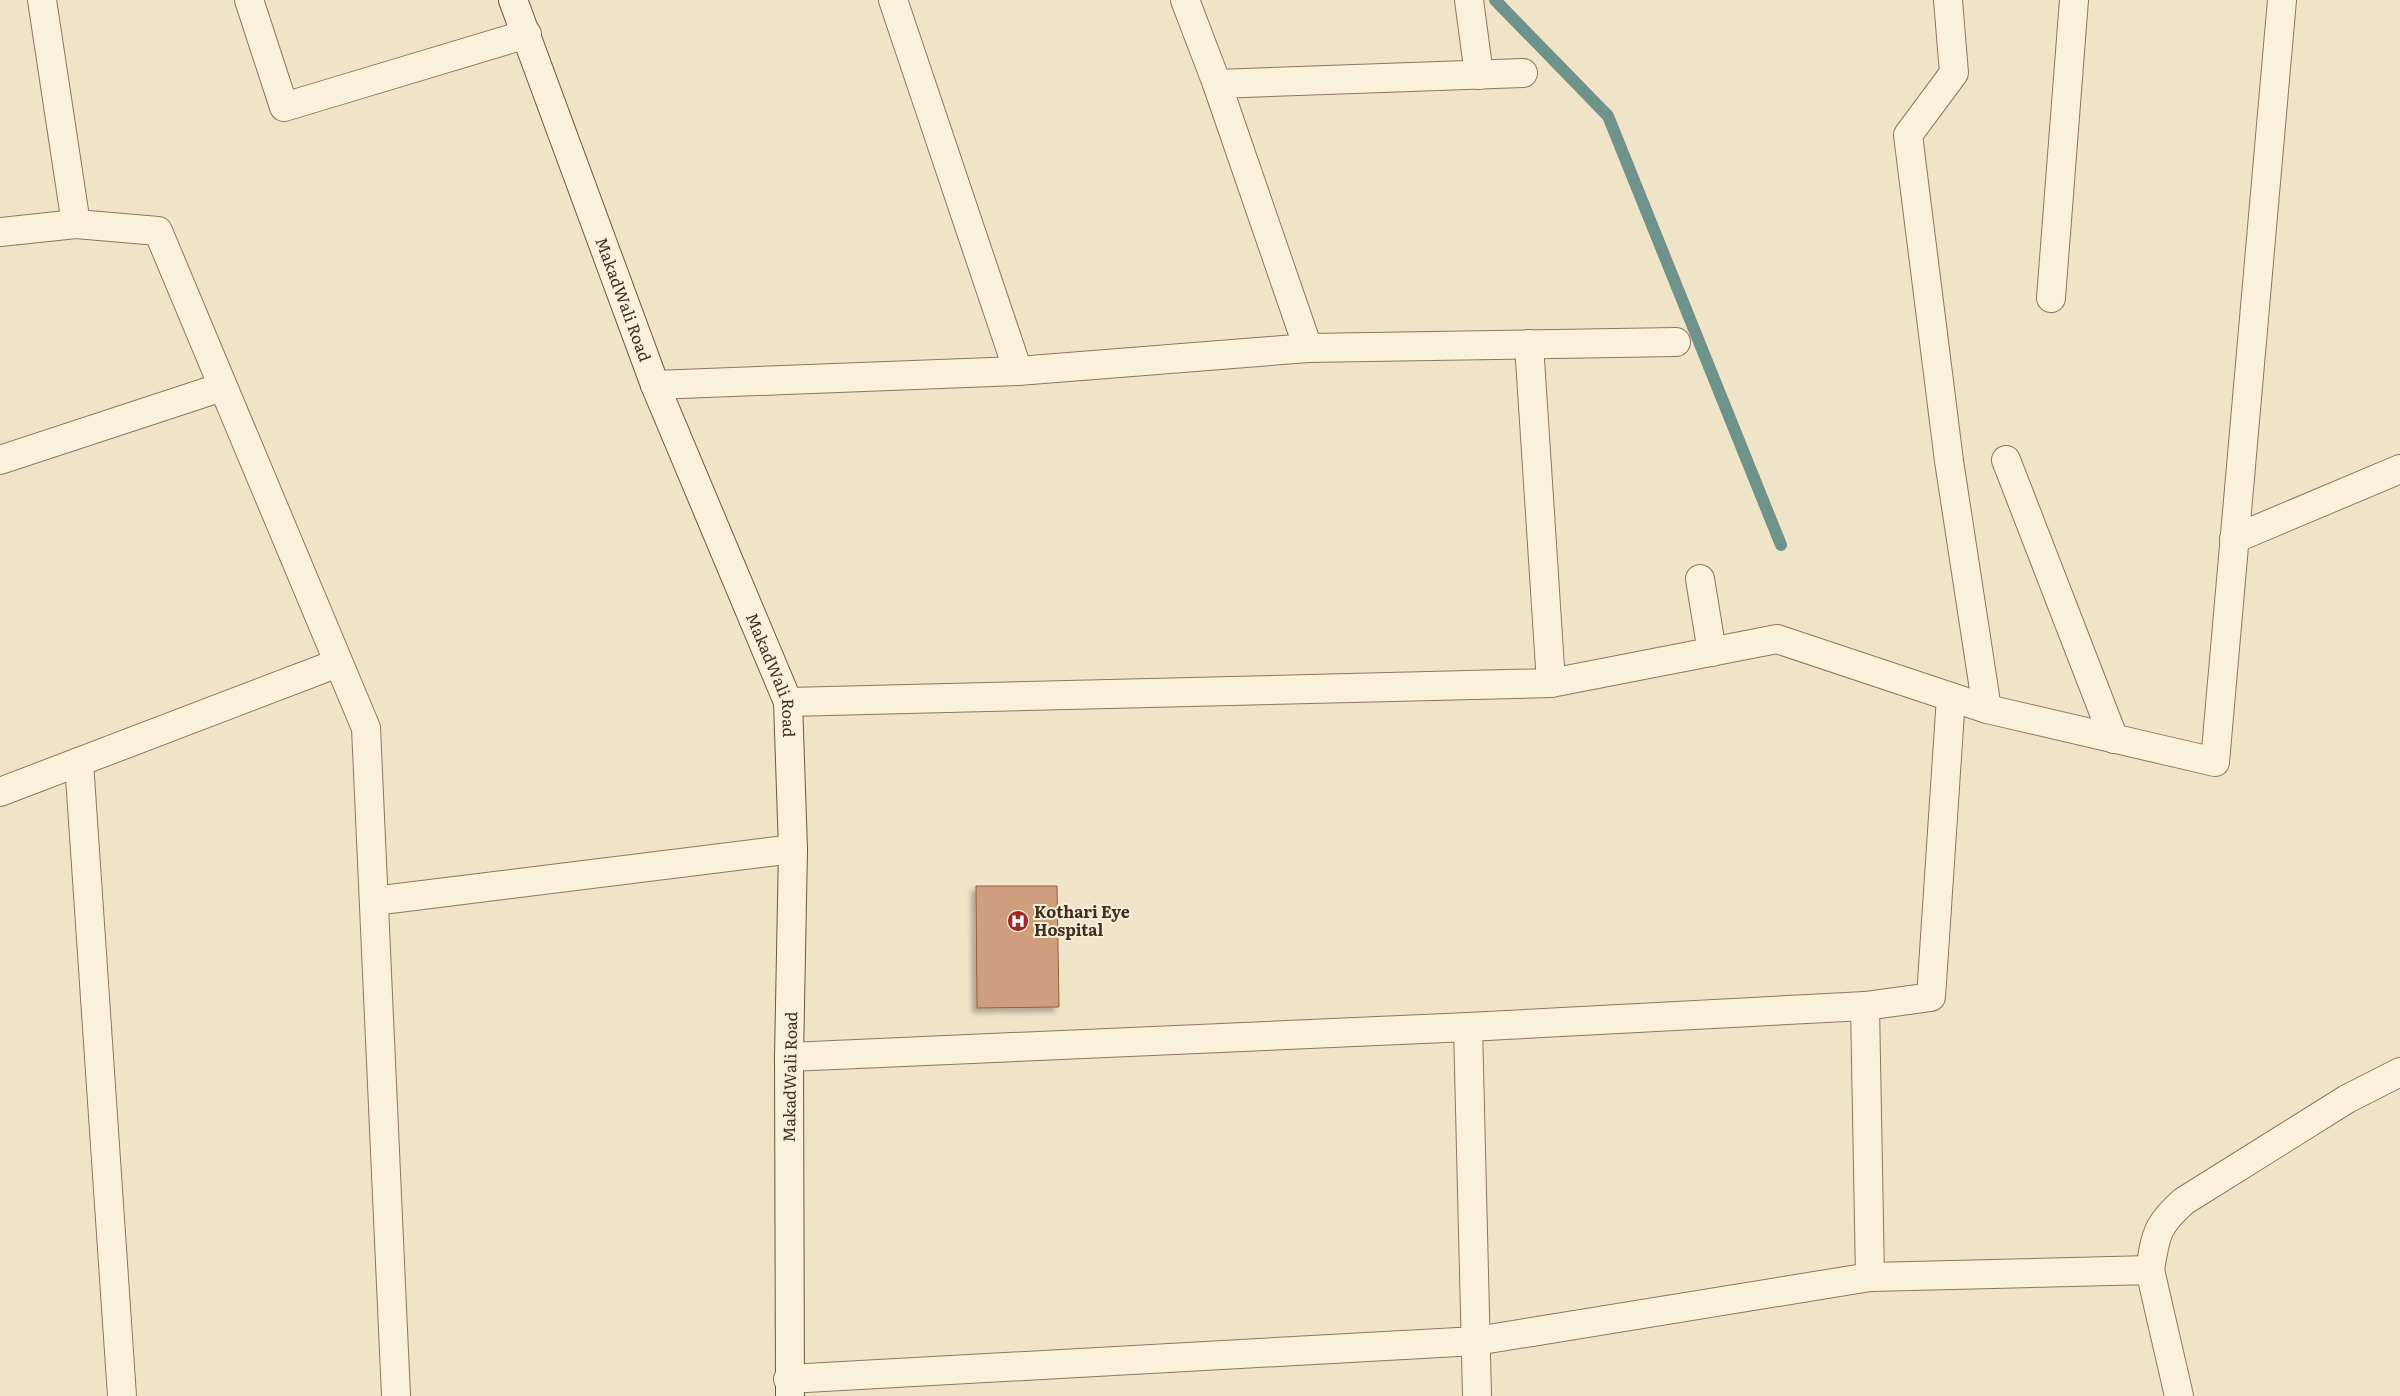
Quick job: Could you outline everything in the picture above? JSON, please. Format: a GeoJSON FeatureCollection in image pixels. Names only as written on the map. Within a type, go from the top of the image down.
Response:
{"type":"FeatureCollection","features":[{"type":"Feature","properties":{"kind":"street"},"geometry":{"type":"LineString","coordinates":[[42,0],[76,224]]}},
{"type":"Feature","properties":{"kind":"street"},"geometry":{"type":"LineString","coordinates":[[250,0],[284,107],[527,34]]}},
{"type":"Feature","properties":{"kind":"street","name":"MakadWali Road"},"geometry":{"type":"LineString","coordinates":[[513,0],[655,385],[788,702],[793,849],[789,1057],[789,1387]]}},
{"type":"Feature","properties":{"kind":"street"},"geometry":{"type":"LineString","coordinates":[[893,0],[1018,371]]}},
{"type":"Feature","properties":{"kind":"street"},"geometry":{"type":"LineString","coordinates":[[1185,0],[1217,84],[1308,348]]}},
{"type":"Feature","properties":{"kind":"street"},"geometry":{"type":"LineString","coordinates":[[1469,0],[1478,75]]}},
{"type":"Feature","properties":{"kind":"street"},"geometry":{"type":"LineString","coordinates":[[1948,0],[1954,73],[1908,135],[1949,461],[1987,710]]}},
{"type":"Feature","properties":{"kind":"street"},"geometry":{"type":"LineString","coordinates":[[2051,298],[2074,0]]}},
{"type":"Feature","properties":{"kind":"street"},"geometry":{"type":"LineString","coordinates":[[788,702],[1551,683],[1777,639],[1987,710],[2215,762],[2282,0]]}},
{"type":"Feature","properties":{"kind":"street"},"geometry":{"type":"LineString","coordinates":[[1217,84],[1523,73]]}},
{"type":"Feature","properties":{"kind":"street"},"geometry":{"type":"LineString","coordinates":[[0,232],[76,224],[158,231],[366,728],[396,1396]]}},
{"type":"Feature","properties":{"kind":"street"},"geometry":{"type":"LineString","coordinates":[[655,385],[1018,371],[1308,348],[1676,342]]}},
{"type":"Feature","properties":{"kind":"street"},"geometry":{"type":"LineString","coordinates":[[1529,344],[1551,683]]}},
{"type":"Feature","properties":{"kind":"street"},"geometry":{"type":"LineString","coordinates":[[0,460],[222,387]]}},
{"type":"Feature","properties":{"kind":"street"},"geometry":{"type":"LineString","coordinates":[[2006,460],[2114,739]]}},
{"type":"Feature","properties":{"kind":"street"},"geometry":{"type":"LineString","coordinates":[[2234,539],[2400,469]]}},
{"type":"Feature","properties":{"kind":"street"},"geometry":{"type":"LineString","coordinates":[[1700,579],[1712,652]]}},
{"type":"Feature","properties":{"kind":"street"},"geometry":{"type":"LineString","coordinates":[[0,792],[338,662]]}},
{"type":"Feature","properties":{"kind":"street"},"geometry":{"type":"LineString","coordinates":[[789,1057],[1468,1027],[1865,1006],[1931,997],[1951,697]]}},
{"type":"Feature","properties":{"kind":"street"},"geometry":{"type":"LineString","coordinates":[[79,762],[122,1396]]}},
{"type":"Feature","properties":{"kind":"street"},"geometry":{"type":"LineString","coordinates":[[374,901],[793,849]]}},
{"type":"Feature","properties":{"kind":"street"},"geometry":{"type":"LineString","coordinates":[[1865,1006],[1870,1277]]}},
{"type":"Feature","properties":{"kind":"street"},"geometry":{"type":"LineString","coordinates":[[1468,1027],[1477,1396]]}},
{"type":"Feature","properties":{"kind":"street"},"geometry":{"type":"LineString","coordinates":[[2179,1396],[2150,1270],[2156,1239],[2165,1218],[2184,1201],[2346,1098],[2400,1072]]}},
{"type":"Feature","properties":{"kind":"street"},"geometry":{"type":"LineString","coordinates":[[789,1387],[1476,1341],[1870,1277],[2150,1270]]}},
{"type":"Feature","properties":{"kind":"building"},"geometry":{"type":"Polygon","coordinates":[[[976,886],[1057,886],[1059,1007],[977,1008],[976,886]]]}},
{"type":"Feature","properties":{"kind":"waterway"},"geometry":{"type":"LineString","coordinates":[[1495,0],[1608,116],[1781,545]]}},
{"type":"Feature","properties":{"kind":"place","name":"Kothari Eye Hospital"},"geometry":{"type":"Point","coordinates":[1018,921]}}]}
